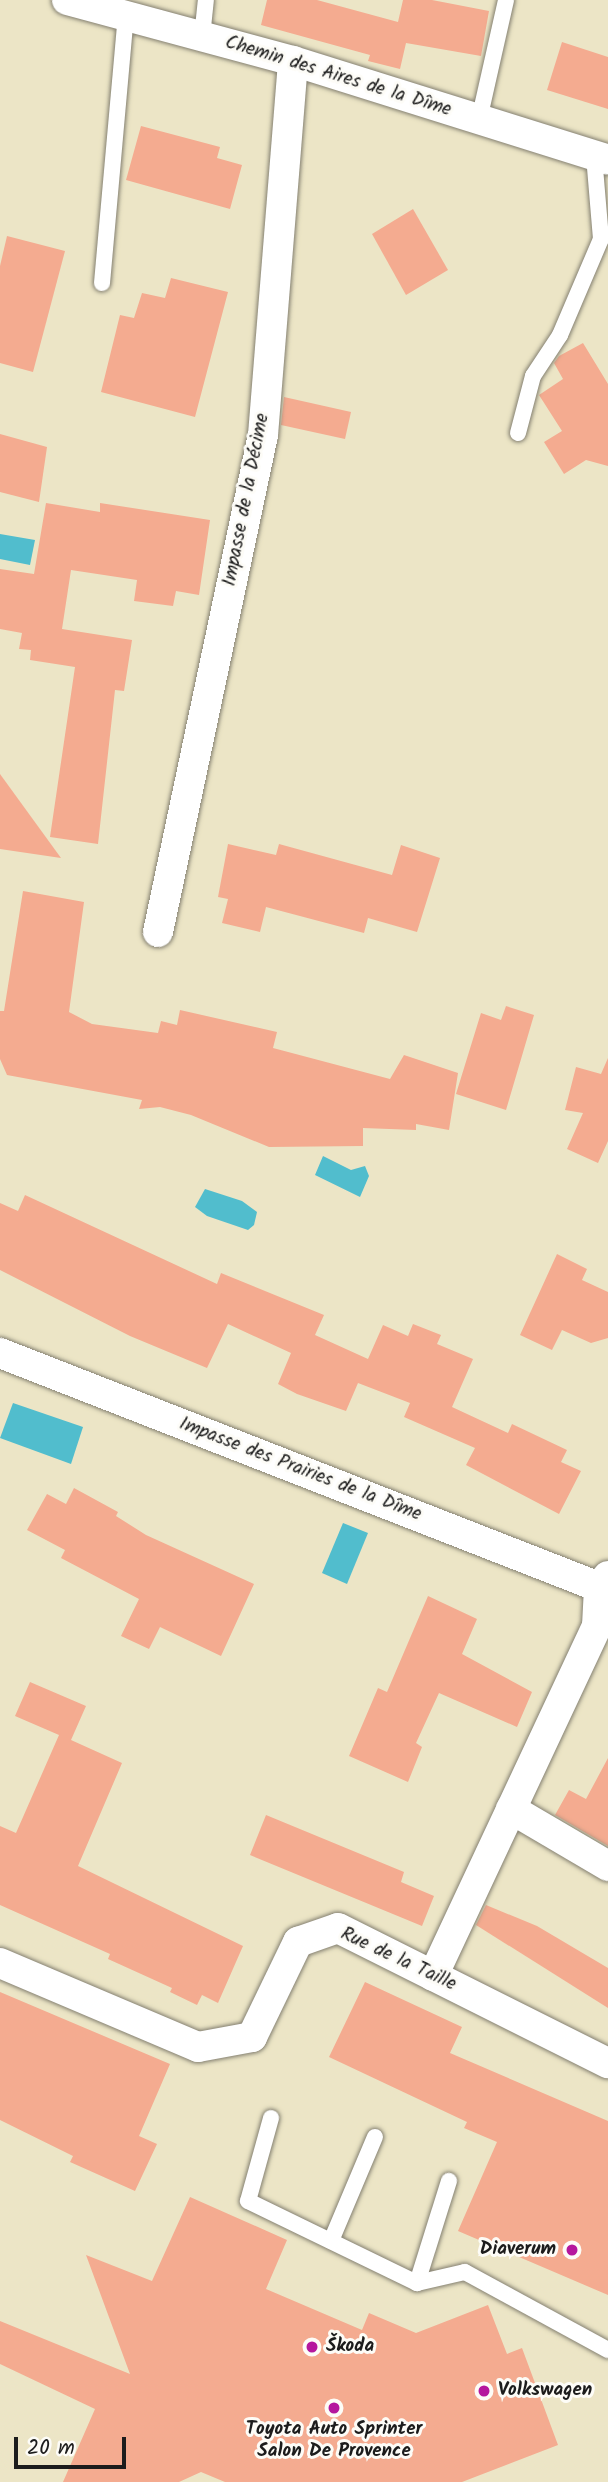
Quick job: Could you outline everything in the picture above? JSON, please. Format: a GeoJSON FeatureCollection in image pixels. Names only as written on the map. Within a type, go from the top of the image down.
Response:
{"type":"FeatureCollection","features":[{"type":"Feature","properties":{"kind":"street","name":"Chemin des Aires de la Dîme"},"geometry":{"type":"LineString","coordinates":[[67,0],[293,61],[601,158]]}},
{"type":"Feature","properties":{"kind":"street","name":"Impasse de la Décime"},"geometry":{"type":"LineString","coordinates":[[158,932],[263,435],[293,61]]}},
{"type":"Feature","properties":{"kind":"street","name":"Impasse des Prairies de la Dîme"},"geometry":{"type":"LineString","coordinates":[[0,1353],[603,1582]]}},
{"type":"Feature","properties":{"kind":"street"},"geometry":{"type":"LineString","coordinates":[[433,1976],[597,1626],[603,1582]]}},
{"type":"Feature","properties":{"kind":"street"},"geometry":{"type":"LineString","coordinates":[[511,1810],[608,1866]]}},
{"type":"Feature","properties":{"kind":"street","name":"Rue de la Taille"},"geometry":{"type":"LineString","coordinates":[[0,1963],[198,2047],[252,2037],[298,1942],[338,1928],[608,2063]]}},
{"type":"Feature","properties":{"kind":"lane"},"geometry":{"type":"LineString","coordinates":[[202,37],[206,0]]}},
{"type":"Feature","properties":{"kind":"lane"},"geometry":{"type":"LineString","coordinates":[[479,120],[506,0]]}},
{"type":"Feature","properties":{"kind":"lane"},"geometry":{"type":"LineString","coordinates":[[102,283],[126,16]]}},
{"type":"Feature","properties":{"kind":"lane"},"geometry":{"type":"LineString","coordinates":[[518,433],[533,376],[560,335],[601,239],[601,158]]}},
{"type":"Feature","properties":{"kind":"lane"},"geometry":{"type":"LineString","coordinates":[[271,2118],[248,2201],[416,2283],[465,2273],[608,2350]]}},
{"type":"Feature","properties":{"kind":"lane"},"geometry":{"type":"LineString","coordinates":[[331,2241],[376,2137]]}},
{"type":"Feature","properties":{"kind":"lane"},"geometry":{"type":"LineString","coordinates":[[416,2283],[449,2181]]}},
{"type":"Feature","properties":{"kind":"water"},"geometry":{"type":"Polygon","coordinates":[[[0,534],[35,540],[30,565],[0,559],[0,534]]]}},
{"type":"Feature","properties":{"kind":"water"},"geometry":{"type":"Polygon","coordinates":[[[323,1156],[351,1170],[365,1166],[369,1176],[360,1197],[315,1175],[323,1156]]]}},
{"type":"Feature","properties":{"kind":"water"},"geometry":{"type":"Polygon","coordinates":[[[205,1189],[242,1201],[257,1212],[254,1225],[248,1230],[207,1216],[195,1207],[205,1189]]]}},
{"type":"Feature","properties":{"kind":"water"},"geometry":{"type":"Polygon","coordinates":[[[13,1403],[83,1427],[71,1464],[0,1438],[13,1403]]]}},
{"type":"Feature","properties":{"kind":"water"},"geometry":{"type":"Polygon","coordinates":[[[343,1523],[368,1533],[347,1584],[322,1573],[343,1523]]]}},
{"type":"Feature","properties":{"kind":"building"},"geometry":{"type":"Polygon","coordinates":[[[267,0],[317,0],[398,22],[403,0],[432,0],[489,11],[481,56],[406,43],[400,69],[368,61],[370,55],[261,25],[267,0]]]}},
{"type":"Feature","properties":{"kind":"building"},"geometry":{"type":"Polygon","coordinates":[[[562,42],[608,57],[608,109],[547,90],[562,42]]]}},
{"type":"Feature","properties":{"kind":"building"},"geometry":{"type":"Polygon","coordinates":[[[141,126],[220,147],[217,158],[242,165],[230,209],[126,180],[141,126]]]}},
{"type":"Feature","properties":{"kind":"building"},"geometry":{"type":"Polygon","coordinates":[[[413,209],[448,270],[406,295],[372,234],[413,209]]]}},
{"type":"Feature","properties":{"kind":"building"},"geometry":{"type":"Polygon","coordinates":[[[7,236],[65,251],[33,372],[0,363],[0,266],[7,236]]]}},
{"type":"Feature","properties":{"kind":"building"},"geometry":{"type":"Polygon","coordinates":[[[171,278],[228,292],[195,417],[101,392],[120,315],[134,318],[142,293],[165,298],[171,278]]]}},
{"type":"Feature","properties":{"kind":"building"},"geometry":{"type":"Polygon","coordinates":[[[583,343],[608,384],[608,466],[586,460],[564,474],[544,442],[562,431],[539,395],[563,379],[554,363],[559,356],[583,343]]]}},
{"type":"Feature","properties":{"kind":"building"},"geometry":{"type":"Polygon","coordinates":[[[284,397],[351,412],[345,439],[281,425],[284,397]]]}},
{"type":"Feature","properties":{"kind":"building"},"geometry":{"type":"Polygon","coordinates":[[[0,434],[47,447],[39,502],[0,492],[0,434]]]}},
{"type":"Feature","properties":{"kind":"building"},"geometry":{"type":"Polygon","coordinates":[[[46,503],[100,512],[100,503],[210,520],[199,595],[176,591],[173,606],[134,601],[137,580],[71,570],[62,629],[132,640],[124,691],[115,690],[98,844],[50,837],[75,667],[30,660],[31,650],[19,649],[22,633],[0,629],[0,569],[34,574],[46,503]]]}},
{"type":"Feature","properties":{"kind":"building"},"geometry":{"type":"Polygon","coordinates":[[[0,774],[61,858],[0,849],[0,774]]]}},
{"type":"Feature","properties":{"kind":"building"},"geometry":{"type":"Polygon","coordinates":[[[228,844],[276,855],[279,844],[392,875],[401,845],[440,858],[417,932],[368,918],[364,933],[266,907],[260,932],[222,923],[228,899],[218,897],[228,844]]]}},
{"type":"Feature","properties":{"kind":"building"},"geometry":{"type":"Polygon","coordinates":[[[23,891],[84,902],[69,1012],[92,1024],[158,1033],[161,1021],[177,1025],[180,1010],[277,1032],[273,1048],[390,1079],[404,1055],[458,1073],[449,1130],[416,1124],[416,1130],[363,1128],[363,1146],[269,1147],[191,1115],[160,1107],[139,1109],[142,1100],[7,1075],[0,1059],[0,1011],[4,1011],[23,891]]]}},
{"type":"Feature","properties":{"kind":"building"},"geometry":{"type":"Polygon","coordinates":[[[506,1006],[534,1015],[506,1110],[456,1094],[481,1013],[501,1020],[506,1006]]]}},
{"type":"Feature","properties":{"kind":"building"},"geometry":{"type":"Polygon","coordinates":[[[608,1058],[608,1141],[598,1163],[567,1149],[583,1113],[565,1110],[576,1067],[601,1074],[608,1058]]]}},
{"type":"Feature","properties":{"kind":"building"},"geometry":{"type":"Polygon","coordinates":[[[25,1195],[217,1284],[221,1273],[324,1315],[315,1335],[368,1359],[383,1325],[408,1336],[413,1324],[441,1335],[437,1344],[473,1359],[452,1407],[508,1433],[512,1424],[567,1450],[561,1462],[581,1471],[559,1514],[466,1465],[475,1448],[404,1417],[410,1403],[358,1383],[346,1411],[297,1394],[278,1384],[291,1353],[228,1324],[207,1368],[130,1336],[0,1270],[0,1203],[18,1211],[25,1195]]]}},
{"type":"Feature","properties":{"kind":"building"},"geometry":{"type":"Polygon","coordinates":[[[557,1254],[587,1269],[582,1280],[608,1292],[608,1338],[591,1343],[562,1330],[552,1350],[520,1335],[557,1254]]]}},
{"type":"Feature","properties":{"kind":"building"},"geometry":{"type":"Polygon","coordinates":[[[74,1488],[118,1512],[116,1516],[146,1535],[254,1584],[221,1656],[160,1627],[149,1649],[121,1636],[139,1599],[61,1558],[65,1550],[27,1530],[47,1494],[66,1504],[74,1488]]]}},
{"type":"Feature","properties":{"kind":"building"},"geometry":{"type":"Polygon","coordinates":[[[428,1596],[477,1619],[462,1654],[532,1692],[517,1727],[439,1693],[416,1743],[422,1747],[408,1782],[349,1756],[378,1688],[387,1692],[428,1596]]]}},
{"type":"Feature","properties":{"kind":"building"},"geometry":{"type":"Polygon","coordinates":[[[30,1682],[86,1706],[71,1740],[122,1763],[78,1866],[243,1946],[218,2003],[202,1995],[197,2005],[170,1992],[172,1988],[108,1959],[110,1954],[0,1905],[0,1826],[16,1833],[59,1735],[15,1716],[30,1682]]]}},
{"type":"Feature","properties":{"kind":"building"},"geometry":{"type":"Polygon","coordinates":[[[608,1758],[608,1846],[555,1815],[569,1790],[586,1799],[608,1758]]]}},
{"type":"Feature","properties":{"kind":"building"},"geometry":{"type":"Polygon","coordinates":[[[266,1815],[404,1872],[401,1882],[434,1896],[422,1926],[250,1855],[266,1815]]]}},
{"type":"Feature","properties":{"kind":"building"},"geometry":{"type":"Polygon","coordinates":[[[486,1905],[537,1926],[608,1968],[608,2008],[476,1925],[486,1905]]]}},
{"type":"Feature","properties":{"kind":"building"},"geometry":{"type":"Polygon","coordinates":[[[365,1982],[462,2027],[450,2053],[608,2121],[608,2295],[458,2231],[497,2142],[464,2128],[467,2122],[329,2057],[365,1982]]]}},
{"type":"Feature","properties":{"kind":"building"},"geometry":{"type":"Polygon","coordinates":[[[0,1992],[170,2064],[139,2136],[157,2144],[135,2191],[70,2162],[73,2156],[0,2120],[0,1992]]]}},
{"type":"Feature","properties":{"kind":"building"},"geometry":{"type":"Polygon","coordinates":[[[190,2197],[287,2240],[266,2289],[362,2330],[369,2313],[416,2333],[488,2305],[507,2354],[522,2348],[558,2445],[462,2482],[225,2482],[201,2472],[179,2482],[63,2482],[95,2409],[0,2364],[0,2321],[130,2374],[86,2255],[152,2281],[190,2197]]]}},
{"type":"Feature","properties":{"kind":"place","name":"Diaverum"},"geometry":{"type":"Point","coordinates":[572,2250]}},
{"type":"Feature","properties":{"kind":"place","name":"Škoda"},"geometry":{"type":"Point","coordinates":[312,2347]}},
{"type":"Feature","properties":{"kind":"place","name":"Volkswagen"},"geometry":{"type":"Point","coordinates":[484,2391]}},
{"type":"Feature","properties":{"kind":"place","name":"Toyota Auto Sprinter Salon De Provence"},"geometry":{"type":"Point","coordinates":[334,2408]}}]}
